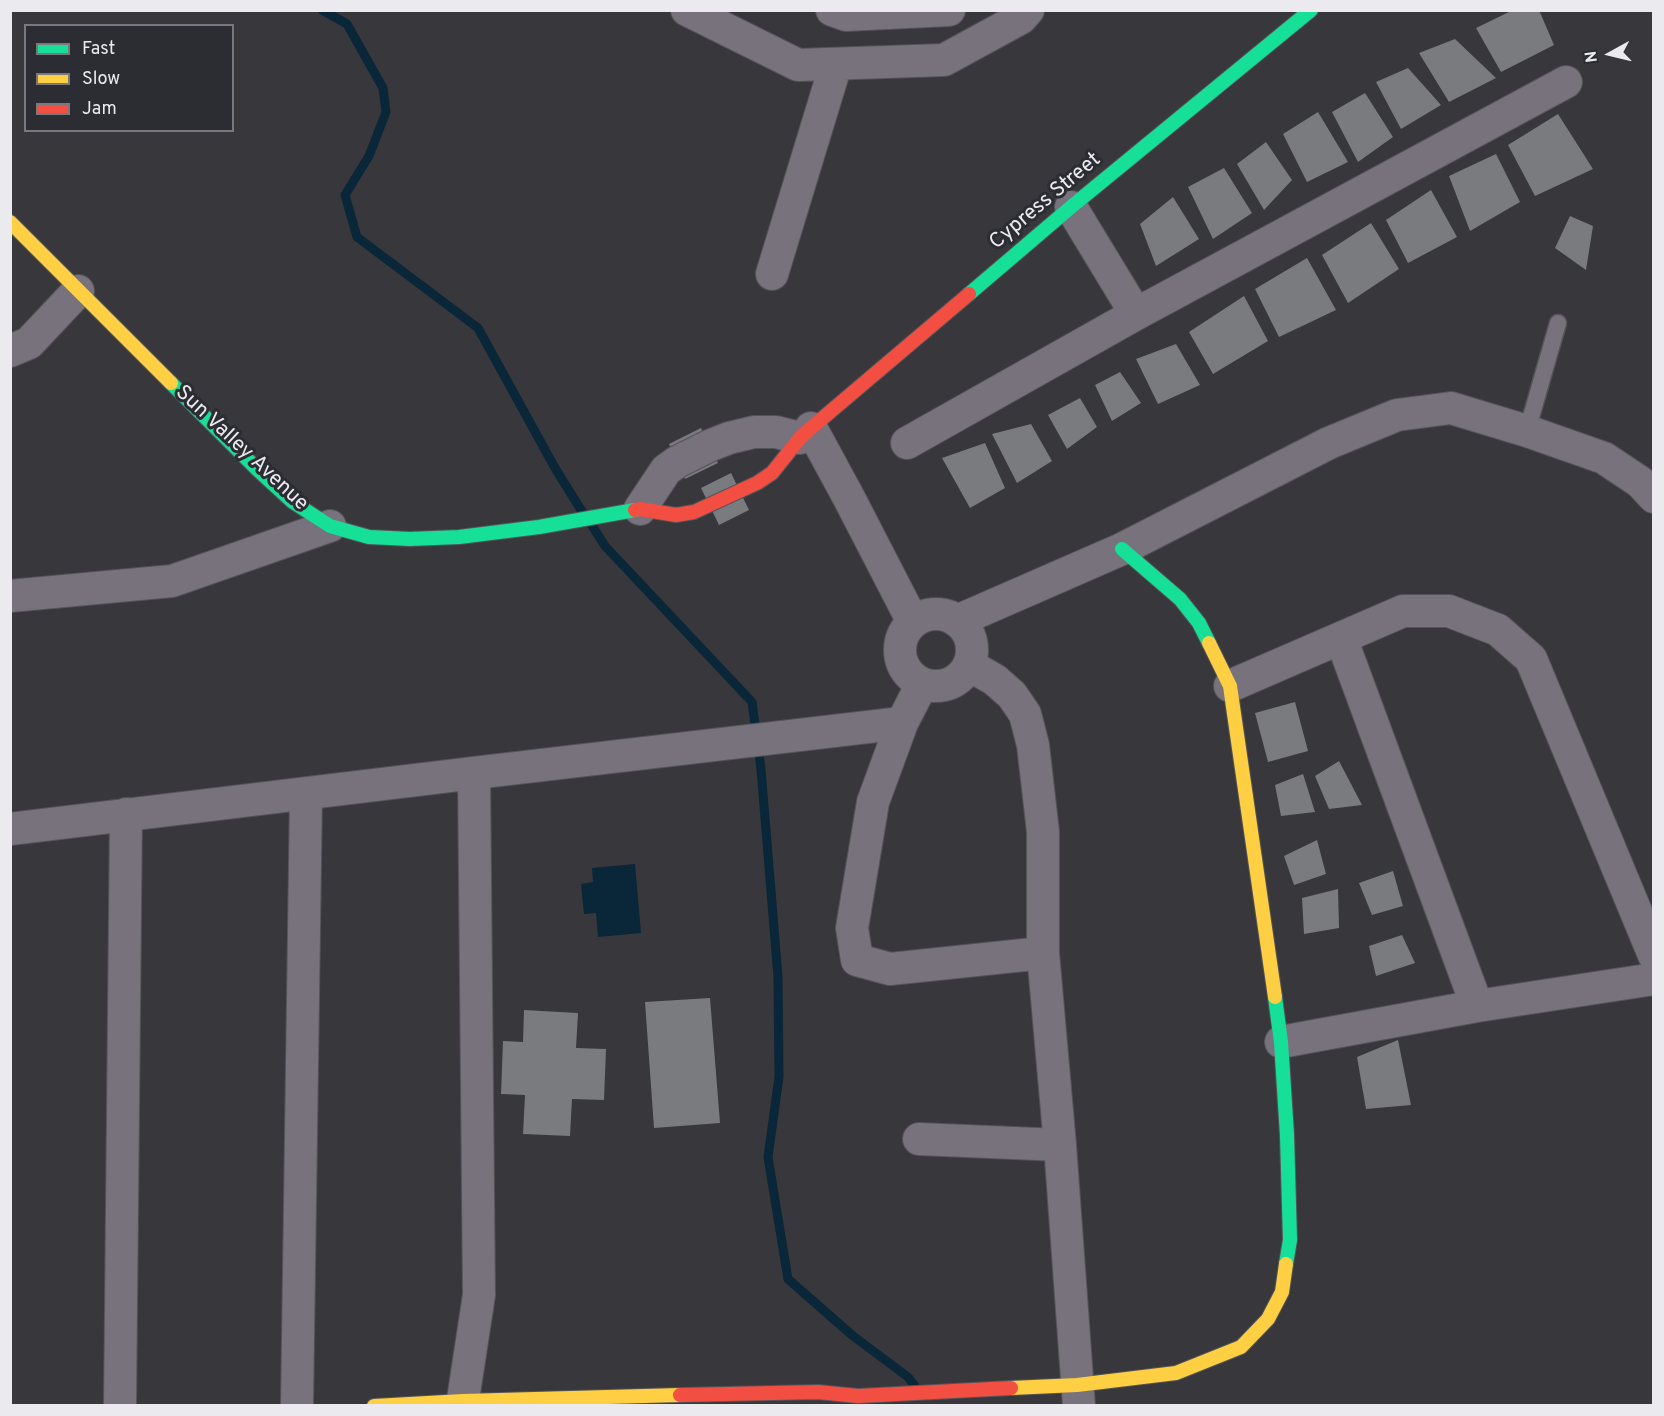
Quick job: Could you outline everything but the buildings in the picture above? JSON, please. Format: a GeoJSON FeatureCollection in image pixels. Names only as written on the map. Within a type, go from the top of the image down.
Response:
{"type":"FeatureCollection","features":[{"type":"Feature","properties":{"kind":"street"},"geometry":{"type":"LineString","coordinates":[[687,10],[798,65],[944,60],[1021,18],[1028,10]]}},
{"type":"Feature","properties":{"kind":"street"},"geometry":{"type":"LineString","coordinates":[[832,10],[846,15],[949,10]]}},
{"type":"Feature","properties":{"kind":"street","name":"Cypress Street"},"geometry":{"type":"LineString","coordinates":[[806,433],[1071,207],[1311,10]]}},
{"type":"Feature","properties":{"kind":"street"},"geometry":{"type":"LineString","coordinates":[[772,274],[836,64]]}},
{"type":"Feature","properties":{"kind":"street"},"geometry":{"type":"LineString","coordinates":[[907,443],[1136,314],[1566,82]]}},
{"type":"Feature","properties":{"kind":"street"},"geometry":{"type":"LineString","coordinates":[[1071,207],[1136,314]]}},
{"type":"Feature","properties":{"kind":"street","name":"Sun Valley Avenue"},"geometry":{"type":"LineString","coordinates":[[10,222],[256,469],[292,502],[330,526],[369,537],[410,539],[459,537],[539,527],[640,509],[676,515],[710,506],[757,483],[772,473],[806,433]]}},
{"type":"Feature","properties":{"kind":"street"},"geometry":{"type":"LineString","coordinates":[[10,351],[30,343],[78,291]]}},
{"type":"Feature","properties":{"kind":"street"},"geometry":{"type":"LineString","coordinates":[[957,621],[1122,549],[1329,443],[1397,414],[1451,408],[1527,431],[1605,458],[1640,482],[1653,497]]}},
{"type":"Feature","properties":{"kind":"street"},"geometry":{"type":"LineString","coordinates":[[640,509],[666,470],[693,453],[729,438],[754,432],[806,433],[849,498],[913,622]]}},
{"type":"Feature","properties":{"kind":"street"},"geometry":{"type":"LineString","coordinates":[[10,596],[171,581],[330,526]]}},
{"type":"Feature","properties":{"kind":"street"},"geometry":{"type":"LineString","coordinates":[[374,1406],[815,1399],[939,1391],[1078,1395],[1176,1373],[1241,1347],[1268,1319],[1282,1292],[1290,1240],[1287,1135],[1281,1042],[1230,686],[1199,623],[1180,599],[1122,549]]}},
{"type":"Feature","properties":{"kind":"street"},"geometry":{"type":"LineString","coordinates":[[1230,686],[1403,611],[1449,611],[1498,630],[1531,658],[1653,955]]}},
{"type":"Feature","properties":{"kind":"street"},"geometry":{"type":"LineString","coordinates":[[935,614],[957,621],[966,630],[971,642],[972,654],[969,665],[961,676],[949,684],[936,687],[922,684],[909,676],[902,663],[899,648],[903,634],[913,622],[923,616],[935,614]]}},
{"type":"Feature","properties":{"kind":"street"},"geometry":{"type":"LineString","coordinates":[[1341,638],[1477,1006]]}},
{"type":"Feature","properties":{"kind":"street"},"geometry":{"type":"LineString","coordinates":[[969,665],[995,680],[1012,695],[1025,714],[1031,734],[1043,832],[1042,953],[1060,1145],[1078,1395]]}},
{"type":"Feature","properties":{"kind":"street"},"geometry":{"type":"LineString","coordinates":[[922,684],[902,723],[873,802],[852,928],[857,960],[890,969],[1042,953]]}},
{"type":"Feature","properties":{"kind":"street"},"geometry":{"type":"LineString","coordinates":[[10,829],[474,772],[902,723]]}},
{"type":"Feature","properties":{"kind":"street"},"geometry":{"type":"LineString","coordinates":[[462,1403],[478,1295],[474,772]]}},
{"type":"Feature","properties":{"kind":"street"},"geometry":{"type":"LineString","coordinates":[[297,1406],[306,794]]}},
{"type":"Feature","properties":{"kind":"street"},"geometry":{"type":"LineString","coordinates":[[120,1406],[126,814]]}},
{"type":"Feature","properties":{"kind":"street"},"geometry":{"type":"LineString","coordinates":[[1281,1042],[1477,1006],[1653,980]]}},
{"type":"Feature","properties":{"kind":"street"},"geometry":{"type":"LineString","coordinates":[[918,1139],[1060,1145]]}},
{"type":"Feature","properties":{"kind":"lane"},"geometry":{"type":"LineString","coordinates":[[1527,431],[1558,323]]}},
{"type":"Feature","properties":{"kind":"water"},"geometry":{"type":"Polygon","coordinates":[[[635,864],[641,933],[598,937],[596,913],[584,914],[581,884],[593,882],[592,868],[635,864]]]}},
{"type":"Feature","properties":{"kind":"waterway"},"geometry":{"type":"LineString","coordinates":[[322,10],[347,24],[383,88],[386,112],[369,156],[345,195],[357,237],[478,328],[555,468],[583,513]]}},
{"type":"Feature","properties":{"kind":"waterway"},"geometry":{"type":"LineString","coordinates":[[591,524],[605,546],[752,702],[761,769],[778,977],[779,1077],[768,1157],[788,1279],[853,1336],[908,1377],[915,1386]]}},
{"type":"Feature","properties":{"kind":"traffic: fast"},"geometry":{"type":"LineString","coordinates":[[969,294],[1311,10]]}},
{"type":"Feature","properties":{"kind":"traffic: fast"},"geometry":{"type":"LineString","coordinates":[[171,383],[293,502],[330,526],[369,537],[410,539],[459,537],[539,527],[635,510]]}},
{"type":"Feature","properties":{"kind":"traffic: fast"},"geometry":{"type":"LineString","coordinates":[[1122,549],[1180,599],[1199,623],[1209,643]]}},
{"type":"Feature","properties":{"kind":"traffic: fast"},"geometry":{"type":"LineString","coordinates":[[1275,997],[1281,1042],[1287,1135],[1290,1240],[1286,1264]]}},
{"type":"Feature","properties":{"kind":"traffic: slow"},"geometry":{"type":"LineString","coordinates":[[10,222],[171,383]]}},
{"type":"Feature","properties":{"kind":"traffic: slow"},"geometry":{"type":"LineString","coordinates":[[1209,643],[1230,686],[1275,997]]}},
{"type":"Feature","properties":{"kind":"traffic: slow"},"geometry":{"type":"LineString","coordinates":[[1011,1388],[1077,1385],[1176,1373],[1241,1347],[1268,1319],[1282,1292],[1286,1264]]}},
{"type":"Feature","properties":{"kind":"traffic: slow"},"geometry":{"type":"LineString","coordinates":[[374,1406],[680,1395]]}},
{"type":"Feature","properties":{"kind":"traffic: jam"},"geometry":{"type":"LineString","coordinates":[[635,510],[676,515],[694,512],[757,483],[772,473],[811,428],[969,294]]}},
{"type":"Feature","properties":{"kind":"traffic: jam"},"geometry":{"type":"LineString","coordinates":[[680,1395],[818,1392],[858,1396],[1011,1388]]}}]}
